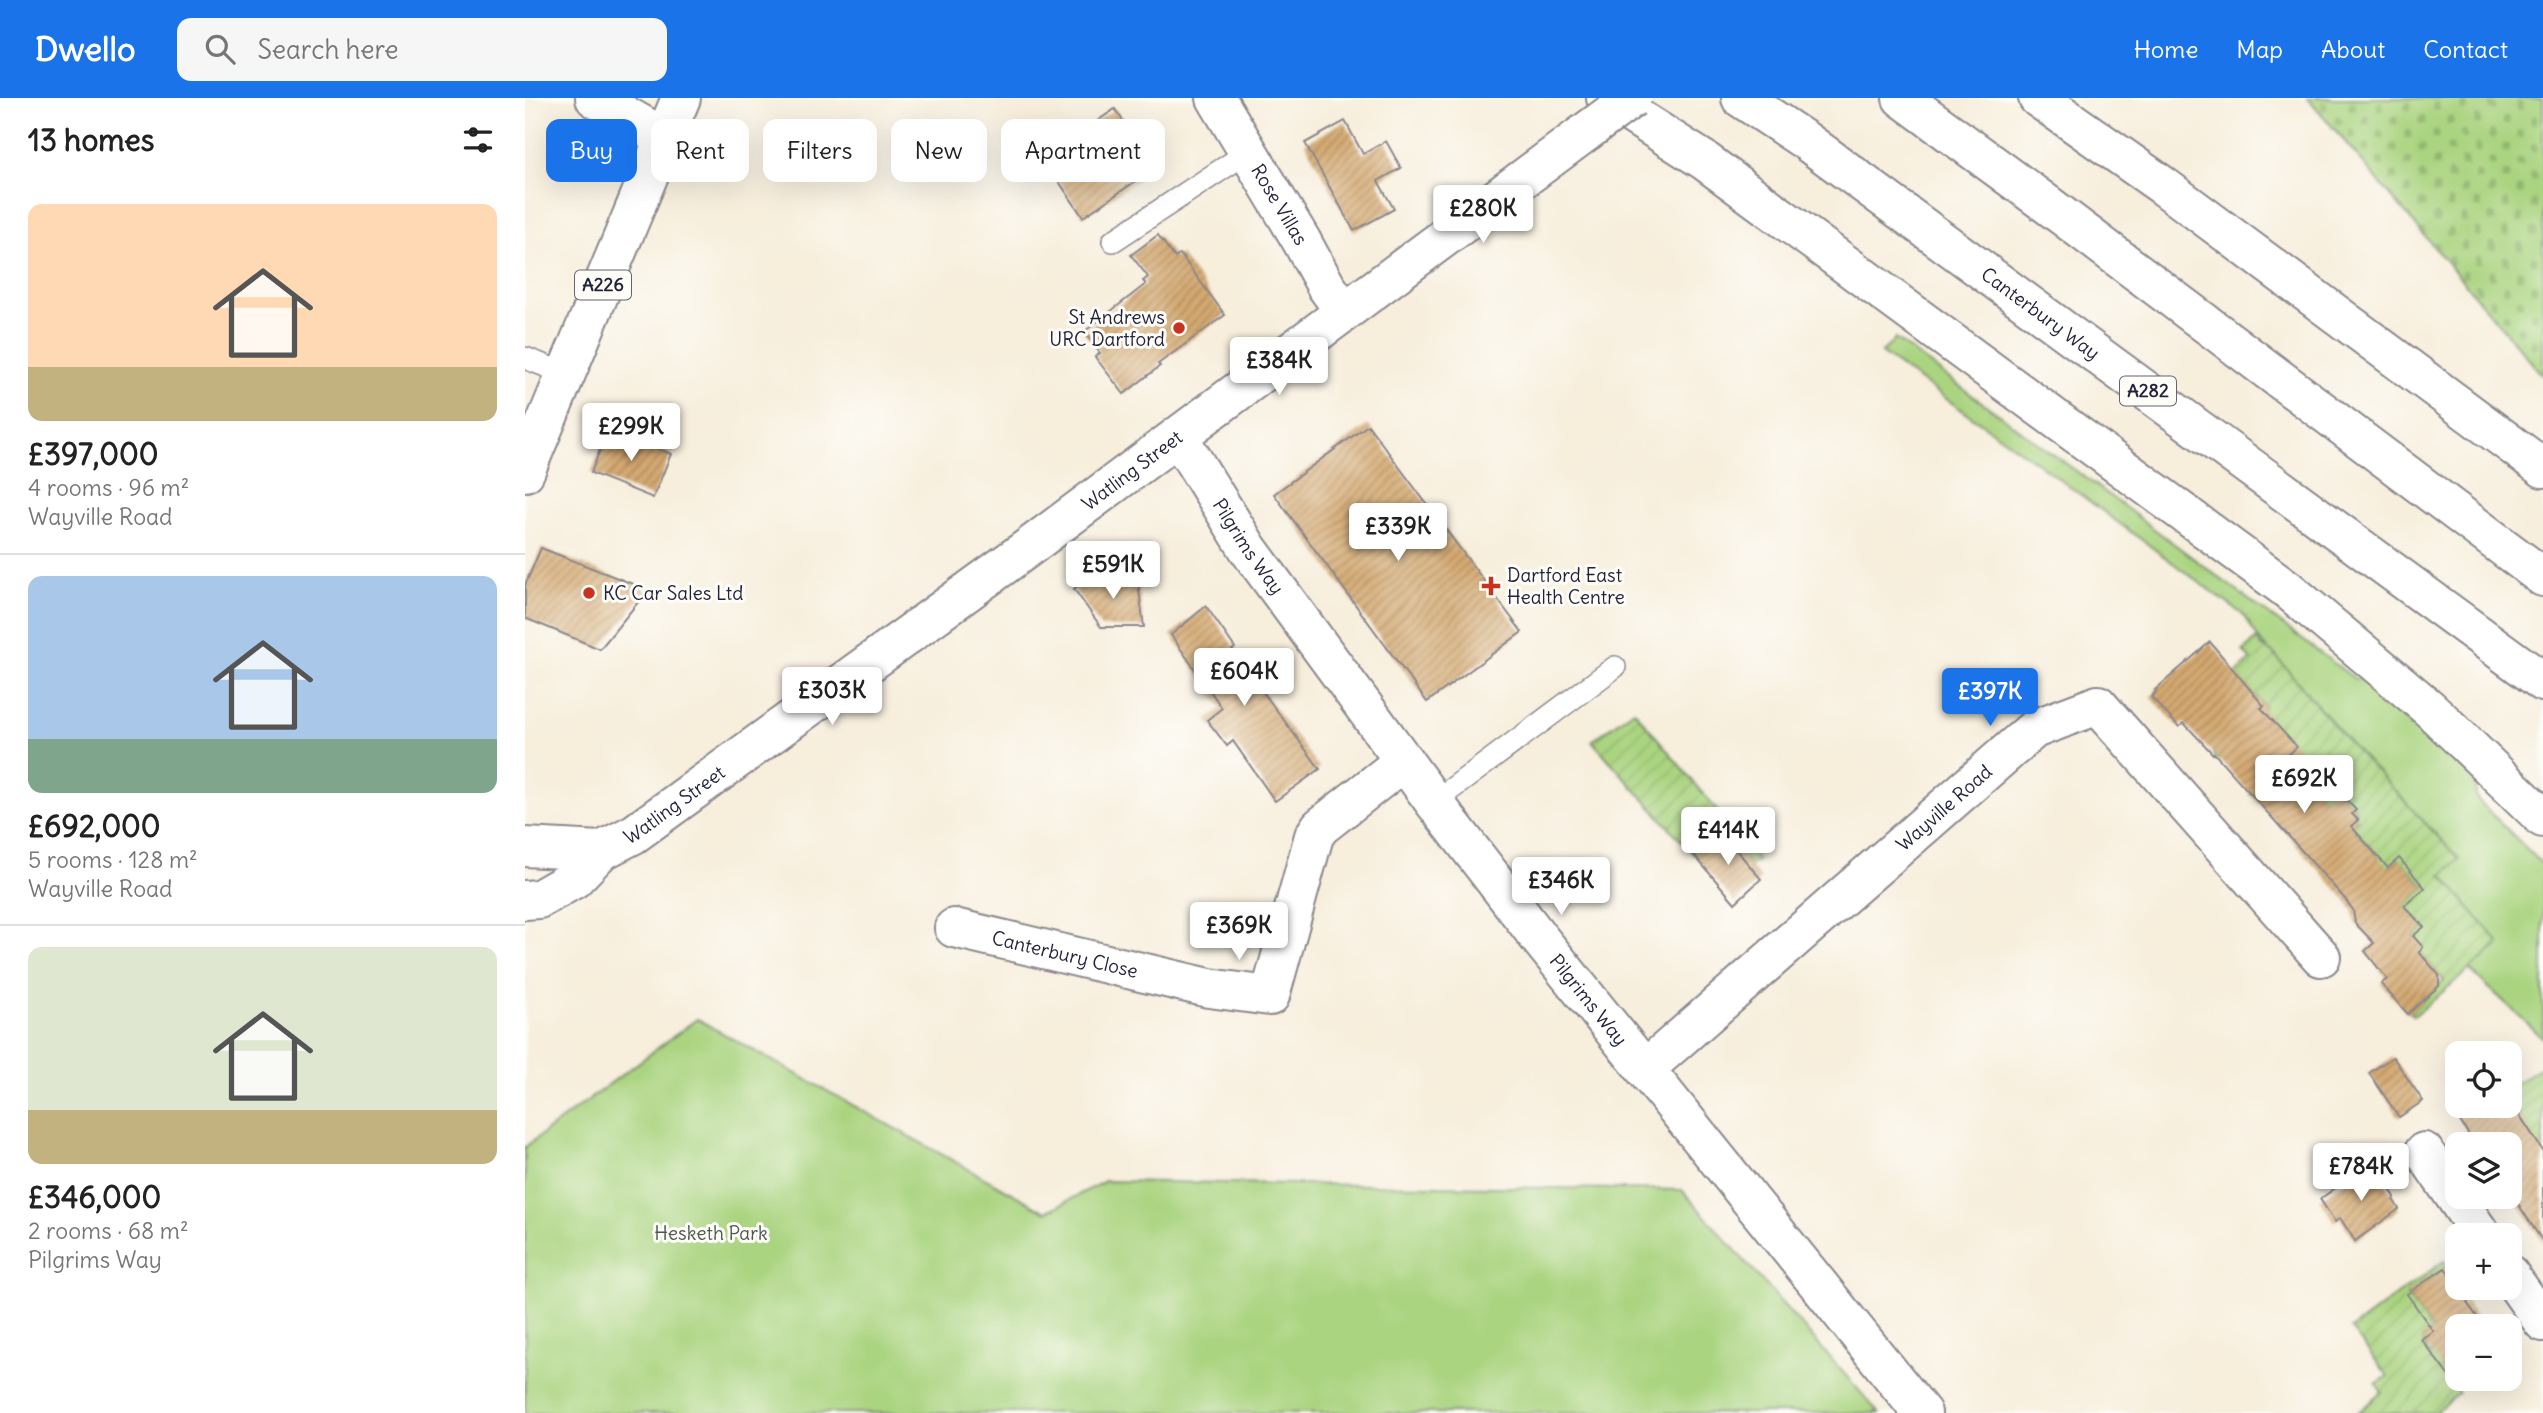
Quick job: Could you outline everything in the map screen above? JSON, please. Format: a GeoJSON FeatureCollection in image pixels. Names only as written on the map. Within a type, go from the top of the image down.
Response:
{"type":"FeatureCollection","features":[{"type":"Feature","properties":{"kind":"main road"},"geometry":{"type":"LineString","coordinates":[[595,98],[651,130]]}},
{"type":"Feature","properties":{"kind":"main road","name":"A226"},"geometry":{"type":"LineString","coordinates":[[673,119],[681,98]]}},
{"type":"Feature","properties":{"kind":"main road","name":"Rose Villas"},"geometry":{"type":"LineString","coordinates":[[1216,98],[1326,286],[1344,311]]}},
{"type":"Feature","properties":{"kind":"main road"},"geometry":{"type":"LineString","coordinates":[[1606,98],[1705,161],[2287,589],[2430,709],[2543,818]]}},
{"type":"Feature","properties":{"kind":"main road","name":"Watling Street"},"geometry":{"type":"LineString","coordinates":[[525,900],[539,899],[574,879],[601,851],[634,834],[1178,436],[1632,98]]}},
{"type":"Feature","properties":{"kind":"main road","name":"Canterbury Way"},"geometry":{"type":"LineString","coordinates":[[1741,98],[1829,157],[2543,682]]}},
{"type":"Feature","properties":{"kind":"main road"},"geometry":{"type":"LineString","coordinates":[[1902,98],[2543,578]]}},
{"type":"Feature","properties":{"kind":"main road"},"geometry":{"type":"LineString","coordinates":[[2038,98],[2162,185],[2543,468]]}},
{"type":"Feature","properties":{"kind":"main road","name":"A226"},"geometry":{"type":"LineString","coordinates":[[525,472],[651,171]]}},
{"type":"Feature","properties":{"kind":"main road","name":"Pilgrims Way"},"geometry":{"type":"LineString","coordinates":[[1178,436],[1249,551],[1434,802],[1539,938],[1922,1413]]}},
{"type":"Feature","properties":{"kind":"main road","name":"Wayville Road"},"geometry":{"type":"LineString","coordinates":[[1645,1069],[2033,729],[2098,705],[2321,957]]}},
{"type":"Feature","properties":{"kind":"main road","name":"Canterbury Close"},"geometry":{"type":"LineString","coordinates":[[954,928],[1209,988],[1270,996],[1314,836],[1320,827],[1404,761]]}},
{"type":"Feature","properties":{"kind":"main road"},"geometry":{"type":"LineString","coordinates":[[525,847],[601,851]]}},
{"type":"Feature","properties":{"kind":"main road"},"geometry":{"type":"LineString","coordinates":[[2424,1152],[2473,1223]]}},
{"type":"Feature","properties":{"kind":"main road"},"geometry":{"type":"LineString","coordinates":[[2522,1292],[2543,1322]]}},
{"type":"Feature","properties":{"kind":"lane"},"geometry":{"type":"LineString","coordinates":[[1113,241],[1248,152]]}},
{"type":"Feature","properties":{"kind":"lane"},"geometry":{"type":"LineString","coordinates":[[525,358],[566,374]]}},
{"type":"Feature","properties":{"kind":"lane"},"geometry":{"type":"LineString","coordinates":[[1434,802],[1615,667]]}},
{"type":"Feature","properties":{"kind":"green space"},"geometry":{"type":"Polygon","coordinates":[[[2308,98],[2543,98],[2543,376],[2308,98]]]}},
{"type":"Feature","properties":{"kind":"green space"},"geometry":{"type":"Polygon","coordinates":[[[1895,339],[2355,679],[2360,678],[2472,775],[2478,800],[2543,865],[2543,1038],[2469,969],[2499,944],[2442,874],[2459,859],[2345,738],[2274,654],[2264,646],[2242,614],[2039,464],[1881,353],[1895,339]]]}},
{"type":"Feature","properties":{"kind":"green space"},"geometry":{"type":"Polygon","coordinates":[[[2258,638],[2260,645],[2274,654],[2345,738],[2459,859],[2442,875],[2500,944],[2414,1016],[2410,1012],[2444,981],[2419,952],[2413,936],[2424,927],[2410,912],[2402,920],[2374,933],[2425,887],[2399,859],[2388,868],[2379,863],[2378,856],[2354,829],[2314,864],[2312,861],[2358,820],[2352,814],[2356,810],[2337,789],[2325,800],[2290,760],[2251,795],[2249,791],[2296,747],[2215,759],[2213,754],[2264,706],[2240,679],[2221,688],[2251,660],[2243,651],[2258,638]]]}},
{"type":"Feature","properties":{"kind":"green space"},"geometry":{"type":"Polygon","coordinates":[[[1634,710],[1758,860],[1750,866],[1721,832],[1694,855],[1592,741],[1634,710]]]}},
{"type":"Feature","properties":{"kind":"green space","name":"Hesketh Park"},"geometry":{"type":"Polygon","coordinates":[[[697,1019],[1046,1212],[1105,1181],[1682,1190],[1879,1413],[525,1413],[525,1147],[697,1019]]]}},
{"type":"Feature","properties":{"kind":"green space"},"geometry":{"type":"Polygon","coordinates":[[[2543,1066],[2543,1151],[2539,1153],[2522,1136],[2522,1132],[2494,1132],[2515,1118],[2522,1118],[2522,1079],[2543,1066]]]}},
{"type":"Feature","properties":{"kind":"green space"},"geometry":{"type":"Polygon","coordinates":[[[2444,1261],[2445,1267],[2407,1295],[2433,1331],[2422,1339],[2429,1355],[2445,1345],[2445,1367],[2442,1369],[2445,1373],[2445,1391],[2459,1393],[2437,1410],[2438,1413],[2357,1413],[2382,1392],[2376,1384],[2388,1376],[2351,1329],[2444,1261]]]}},
{"type":"Feature","properties":{"kind":"building"},"geometry":{"type":"Polygon","coordinates":[[[1115,109],[1122,119],[1100,119],[1115,109]]]}},
{"type":"Feature","properties":{"kind":"building"},"geometry":{"type":"Polygon","coordinates":[[[1345,121],[1363,154],[1386,141],[1401,168],[1378,181],[1394,209],[1354,231],[1305,143],[1345,121]]]}},
{"type":"Feature","properties":{"kind":"building"},"geometry":{"type":"Polygon","coordinates":[[[1059,182],[1134,182],[1083,217],[1059,182]]]}},
{"type":"Feature","properties":{"kind":"building"},"geometry":{"type":"Polygon","coordinates":[[[1158,235],[1175,258],[1180,254],[1225,315],[1158,364],[1160,366],[1124,394],[1095,357],[1100,353],[1084,332],[1146,284],[1143,281],[1148,277],[1131,255],[1158,235]]]}},
{"type":"Feature","properties":{"kind":"building"},"geometry":{"type":"Polygon","coordinates":[[[1368,425],[1522,632],[1427,702],[1274,494],[1368,425]]]}},
{"type":"Feature","properties":{"kind":"building"},"geometry":{"type":"Polygon","coordinates":[[[608,429],[671,454],[653,498],[591,473],[608,429]]]}},
{"type":"Feature","properties":{"kind":"building"},"geometry":{"type":"Polygon","coordinates":[[[541,548],[648,590],[600,649],[525,618],[525,585],[541,548]]]}},
{"type":"Feature","properties":{"kind":"building"},"geometry":{"type":"Polygon","coordinates":[[[1137,575],[1144,627],[1101,627],[1074,589],[1088,578],[1137,575]]]}},
{"type":"Feature","properties":{"kind":"building"},"geometry":{"type":"Polygon","coordinates":[[[1206,606],[1235,648],[1232,650],[1320,769],[1275,801],[1233,741],[1227,746],[1207,720],[1222,708],[1171,635],[1206,606]]]}},
{"type":"Feature","properties":{"kind":"building"},"geometry":{"type":"Polygon","coordinates":[[[2210,642],[2264,706],[2261,708],[2297,747],[2287,756],[2325,799],[2336,789],[2356,810],[2352,814],[2358,820],[2351,826],[2388,868],[2399,858],[2425,888],[2404,906],[2424,927],[2413,936],[2423,947],[2419,952],[2439,975],[2439,986],[2408,1014],[2381,984],[2387,979],[2365,951],[2374,943],[2355,923],[2353,910],[2345,899],[2214,753],[2184,723],[2179,727],[2151,697],[2155,690],[2210,642]]]}},
{"type":"Feature","properties":{"kind":"building"},"geometry":{"type":"Polygon","coordinates":[[[1721,832],[1761,879],[1735,903],[1694,855],[1721,832]]]}},
{"type":"Feature","properties":{"kind":"building"},"geometry":{"type":"Polygon","coordinates":[[[2393,1057],[2423,1101],[2399,1117],[2369,1073],[2393,1057]]]}},
{"type":"Feature","properties":{"kind":"building"},"geometry":{"type":"Polygon","coordinates":[[[2458,1118],[2521,1118],[2543,1151],[2543,1242],[2521,1209],[2522,1132],[2467,1132],[2458,1118]]]}},
{"type":"Feature","properties":{"kind":"building"},"geometry":{"type":"Polygon","coordinates":[[[2361,1170],[2380,1175],[2395,1197],[2394,1201],[2399,1209],[2355,1241],[2340,1218],[2335,1222],[2320,1199],[2361,1170]]]}},
{"type":"Feature","properties":{"kind":"building"},"geometry":{"type":"Polygon","coordinates":[[[2445,1268],[2445,1300],[2469,1300],[2467,1303],[2475,1314],[2445,1314],[2445,1371],[2421,1339],[2433,1331],[2407,1294],[2445,1268]]]}},
{"type":"Feature","properties":{"kind":"place","name":"St Andrews URC Dartford"},"geometry":{"type":"Point","coordinates":[1179,328]}},
{"type":"Feature","properties":{"kind":"place","name":"Dartford East Health Centre"},"geometry":{"type":"Point","coordinates":[1491,586]}},
{"type":"Feature","properties":{"kind":"place","name":"KC Car Sales Ltd"},"geometry":{"type":"Point","coordinates":[589,593]}}]}
